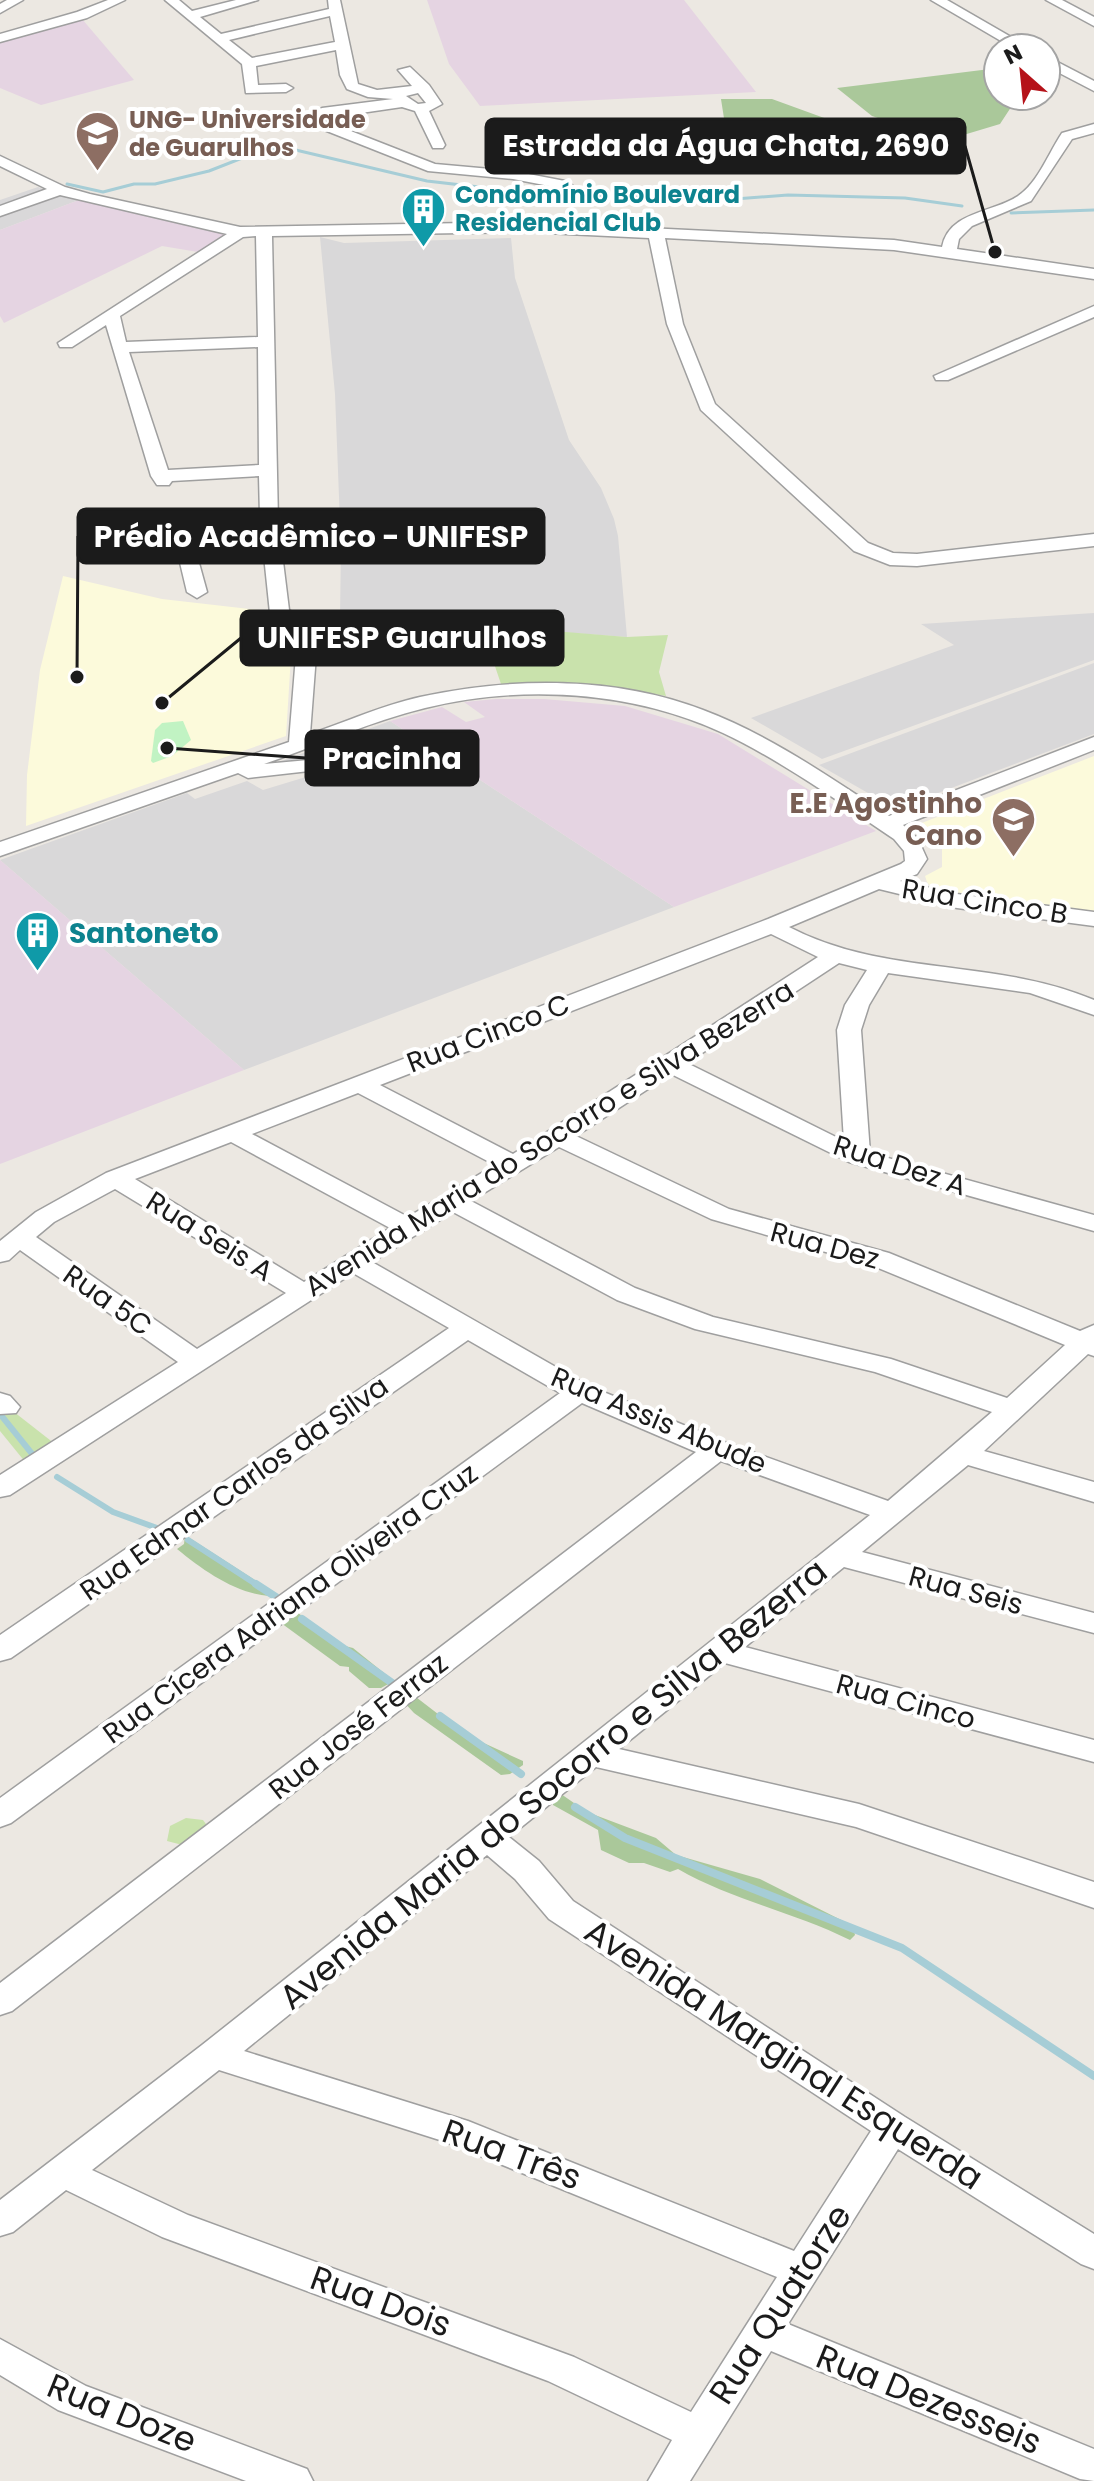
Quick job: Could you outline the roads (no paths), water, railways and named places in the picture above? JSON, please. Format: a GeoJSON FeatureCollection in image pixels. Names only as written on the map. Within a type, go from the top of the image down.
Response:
{"type":"FeatureCollection","features":[{"type":"Feature","properties":{"kind":"street"},"geometry":{"type":"LineString","coordinates":[[0,9],[17,0]]}},
{"type":"Feature","properties":{"kind":"street"},"geometry":{"type":"LineString","coordinates":[[0,38],[82,15],[119,0]]}},
{"type":"Feature","properties":{"kind":"street"},"geometry":{"type":"LineString","coordinates":[[171,0],[222,38],[249,63],[251,90],[286,88]]}},
{"type":"Feature","properties":{"kind":"street"},"geometry":{"type":"LineString","coordinates":[[191,15],[252,0]]}},
{"type":"Feature","properties":{"kind":"street"},"geometry":{"type":"LineString","coordinates":[[937,0],[994,32]]}},
{"type":"Feature","properties":{"kind":"street"},"geometry":{"type":"LineString","coordinates":[[1052,0],[1094,22]]}},
{"type":"Feature","properties":{"kind":"street"},"geometry":{"type":"LineString","coordinates":[[222,38],[336,6],[347,75],[352,86],[367,92],[400,97],[421,109],[438,145]]}},
{"type":"Feature","properties":{"kind":"street"},"geometry":{"type":"LineString","coordinates":[[249,63],[344,44]]}},
{"type":"Feature","properties":{"kind":"street"},"geometry":{"type":"LineString","coordinates":[[1062,69],[1094,87]]}},
{"type":"Feature","properties":{"kind":"street"},"geometry":{"type":"LineString","coordinates":[[405,70],[435,104],[421,109]]}},
{"type":"Feature","properties":{"kind":"street"},"geometry":{"type":"LineString","coordinates":[[424,88],[400,97],[312,114],[309,119],[433,168],[513,175],[565,185]]}},
{"type":"Feature","properties":{"kind":"street"},"geometry":{"type":"LineString","coordinates":[[949,250],[953,232],[1025,199],[1067,136],[1094,128]]}},
{"type":"Feature","properties":{"kind":"street"},"geometry":{"type":"LineString","coordinates":[[0,160],[60,190],[240,232],[264,242]]}},
{"type":"Feature","properties":{"kind":"street"},"geometry":{"type":"LineString","coordinates":[[0,211],[60,190]]}},
{"type":"Feature","properties":{"kind":"street"},"geometry":{"type":"LineString","coordinates":[[219,246],[318,232],[337,236],[426,235],[504,233],[526,227],[894,245],[949,250],[1094,274]]}},
{"type":"Feature","properties":{"kind":"street"},"geometry":{"type":"LineString","coordinates":[[66,343],[240,232]]}},
{"type":"Feature","properties":{"kind":"street"},"geometry":{"type":"LineString","coordinates":[[656,234],[675,324],[707,406],[759,457],[861,547],[890,559],[917,560],[1093,540]]}},
{"type":"Feature","properties":{"kind":"street"},"geometry":{"type":"LineString","coordinates":[[264,242],[267,470],[277,607],[280,613],[308,629],[299,744]]}},
{"type":"Feature","properties":{"kind":"street"},"geometry":{"type":"LineString","coordinates":[[942,376],[1094,311]]}},
{"type":"Feature","properties":{"kind":"street"},"geometry":{"type":"LineString","coordinates":[[111,313],[162,478],[267,470]]}},
{"type":"Feature","properties":{"kind":"street"},"geometry":{"type":"LineString","coordinates":[[119,347],[264,342]]}},
{"type":"Feature","properties":{"kind":"street"},"geometry":{"type":"LineString","coordinates":[[197,592],[181,529],[269,521]]}},
{"type":"Feature","properties":{"kind":"street"},"geometry":{"type":"LineString","coordinates":[[0,849],[56,835],[225,770],[420,703],[516,691],[593,692],[629,697],[670,706],[729,727],[887,824],[1092,745]]}},
{"type":"Feature","properties":{"kind":"street"},"geometry":{"type":"LineString","coordinates":[[225,770],[266,772],[320,765]]}},
{"type":"Feature","properties":{"kind":"street","name":"Rua Cinco C"},"geometry":{"type":"LineString","coordinates":[[10,1246],[45,1217],[115,1178],[776,924],[916,863],[917,857],[911,843],[887,824]]}},
{"type":"Feature","properties":{"kind":"street","name":"Rua Cinco B"},"geometry":{"type":"LineString","coordinates":[[877,882],[957,901],[1094,919]]}},
{"type":"Feature","properties":{"kind":"street"},"geometry":{"type":"LineString","coordinates":[[776,924],[781,932],[835,956],[997,981],[1055,993],[1094,1008]]}},
{"type":"Feature","properties":{"kind":"street","name":"Avenida Maria do Socorro e Silva Bezerra"},"geometry":{"type":"LineString","coordinates":[[0,1488],[353,1262],[558,1137],[835,956]]}},
{"type":"Feature","properties":{"kind":"street"},"geometry":{"type":"LineString","coordinates":[[858,1157],[849,1030],[857,1005],[881,965]]}},
{"type":"Feature","properties":{"kind":"street","name":"Rua Dez A"},"geometry":{"type":"LineString","coordinates":[[671,1065],[858,1157],[1094,1223]]}},
{"type":"Feature","properties":{"kind":"street"},"geometry":{"type":"LineString","coordinates":[[358,1083],[513,1164]]}},
{"type":"Feature","properties":{"kind":"street"},"geometry":{"type":"LineString","coordinates":[[232,1133],[410,1229]]}},
{"type":"Feature","properties":{"kind":"street","name":"Rua Dez"},"geometry":{"type":"LineString","coordinates":[[558,1137],[720,1214],[880,1259],[1091,1341]]}},
{"type":"Feature","properties":{"kind":"street","name":"Rua Seis A"},"geometry":{"type":"LineString","coordinates":[[115,1178],[304,1293]]}},
{"type":"Feature","properties":{"kind":"street"},"geometry":{"type":"LineString","coordinates":[[453,1202],[626,1294],[704,1323],[881,1365],[1013,1409]]}},
{"type":"Feature","properties":{"kind":"street","name":"Rua 5C"},"geometry":{"type":"LineString","coordinates":[[10,1246],[197,1362]]}},
{"type":"Feature","properties":{"kind":"street","name":"Rua Assis Abude"},"geometry":{"type":"LineString","coordinates":[[353,1262],[579,1392],[717,1450],[891,1512]]}},
{"type":"Feature","properties":{"kind":"street","name":"Rua Edmar Carlos da Silva"},"geometry":{"type":"LineString","coordinates":[[0,1650],[469,1327]]}},
{"type":"Feature","properties":{"kind":"street","name":"Avenida Maria do Socorro e Silva Bezerra"},"geometry":{"type":"LineString","coordinates":[[0,2221],[214,2055],[839,1556],[963,1454],[1091,1341]]}},
{"type":"Feature","properties":{"kind":"street","name":"Rua Cícera Adriana Oliveira Cruz"},"geometry":{"type":"LineString","coordinates":[[0,1815],[579,1392]]}},
{"type":"Feature","properties":{"kind":"street","name":"Rua José Ferraz"},"geometry":{"type":"LineString","coordinates":[[0,2002],[717,1450]]}},
{"type":"Feature","properties":{"kind":"street"},"geometry":{"type":"LineString","coordinates":[[963,1454],[1094,1492]]}},
{"type":"Feature","properties":{"kind":"street","name":"Rua Seis"},"geometry":{"type":"LineString","coordinates":[[839,1556],[1094,1623]]}},
{"type":"Feature","properties":{"kind":"street","name":"Rua Cinco"},"geometry":{"type":"LineString","coordinates":[[718,1651],[1094,1751]]}},
{"type":"Feature","properties":{"kind":"street"},"geometry":{"type":"LineString","coordinates":[[591,1754],[859,1816],[1094,1895]]}},
{"type":"Feature","properties":{"kind":"street","name":"Avenida Marginal Esquerda"},"geometry":{"type":"LineString","coordinates":[[488,1837],[527,1870],[561,1910],[893,2127],[1094,2253]]}},
{"type":"Feature","properties":{"kind":"street","name":"Rua Três"},"geometry":{"type":"LineString","coordinates":[[214,2055],[455,2131],[803,2271]]}},
{"type":"Feature","properties":{"kind":"street","name":"Rua Quatorze"},"geometry":{"type":"LineString","coordinates":[[668,2481],[893,2127]]}},
{"type":"Feature","properties":{"kind":"street","name":"Rua Dois"},"geometry":{"type":"LineString","coordinates":[[65,2173],[175,2226],[561,2369],[696,2433]]}},
{"type":"Feature","properties":{"kind":"street","name":"Rua Dezesseis"},"geometry":{"type":"LineString","coordinates":[[765,2332],[1094,2467]]}},
{"type":"Feature","properties":{"kind":"street","name":"Rua Doze"},"geometry":{"type":"LineString","coordinates":[[0,2355],[72,2398],[293,2481]]}},
{"type":"Feature","properties":{"kind":"waterway"},"geometry":{"type":"LineString","coordinates":[[67,184],[103,192],[134,184],[155,184],[209,171],[263,150],[283,147],[427,181],[539,194],[722,200],[788,195],[905,198],[962,206]]}},
{"type":"Feature","properties":{"kind":"waterway"},"geometry":{"type":"LineString","coordinates":[[1011,213],[1094,210]]}},
{"type":"Feature","properties":{"kind":"waterway"},"geometry":{"type":"LineString","coordinates":[[0,1414],[33,1455]]}},
{"type":"Feature","properties":{"kind":"waterway"},"geometry":{"type":"LineString","coordinates":[[57,1477],[113,1512],[157,1528]]}},
{"type":"Feature","properties":{"kind":"waterway"},"geometry":{"type":"LineString","coordinates":[[188,1540],[259,1586]]}},
{"type":"Feature","properties":{"kind":"waterway"},"geometry":{"type":"LineString","coordinates":[[256,1584],[276,1597]]}},
{"type":"Feature","properties":{"kind":"waterway"},"geometry":{"type":"LineString","coordinates":[[302,1619],[395,1685]]}},
{"type":"Feature","properties":{"kind":"waterway"},"geometry":{"type":"LineString","coordinates":[[440,1716],[521,1774]]}},
{"type":"Feature","properties":{"kind":"waterway"},"geometry":{"type":"LineString","coordinates":[[575,1807],[625,1838],[902,1948],[1094,2076]]}},
{"type":"Feature","properties":{"kind":"place","name":"UNG- Universidade de Guarulhos"},"geometry":{"type":"Point","coordinates":[98,173]}},
{"type":"Feature","properties":{"kind":"place","name":"Condomínio Boulevard Residencial Club"},"geometry":{"type":"Point","coordinates":[424,248]}},
{"type":"Feature","properties":{"kind":"place","name":"Estrada da Água Chata, 2690"},"geometry":{"type":"Point","coordinates":[995,252]}},
{"type":"Feature","properties":{"kind":"place","name":"Prédio Acadêmico - UNIFESP"},"geometry":{"type":"Point","coordinates":[77,677]}},
{"type":"Feature","properties":{"kind":"place","name":"UNIFESP Guarulhos"},"geometry":{"type":"Point","coordinates":[162,703]}},
{"type":"Feature","properties":{"kind":"place","name":"Pracinha"},"geometry":{"type":"Point","coordinates":[167,748]}},
{"type":"Feature","properties":{"kind":"place","name":"E.E Agostinho Cano"},"geometry":{"type":"Point","coordinates":[1013,858]}},
{"type":"Feature","properties":{"kind":"place","name":"Santoneto"},"geometry":{"type":"Point","coordinates":[38,972]}}]}
